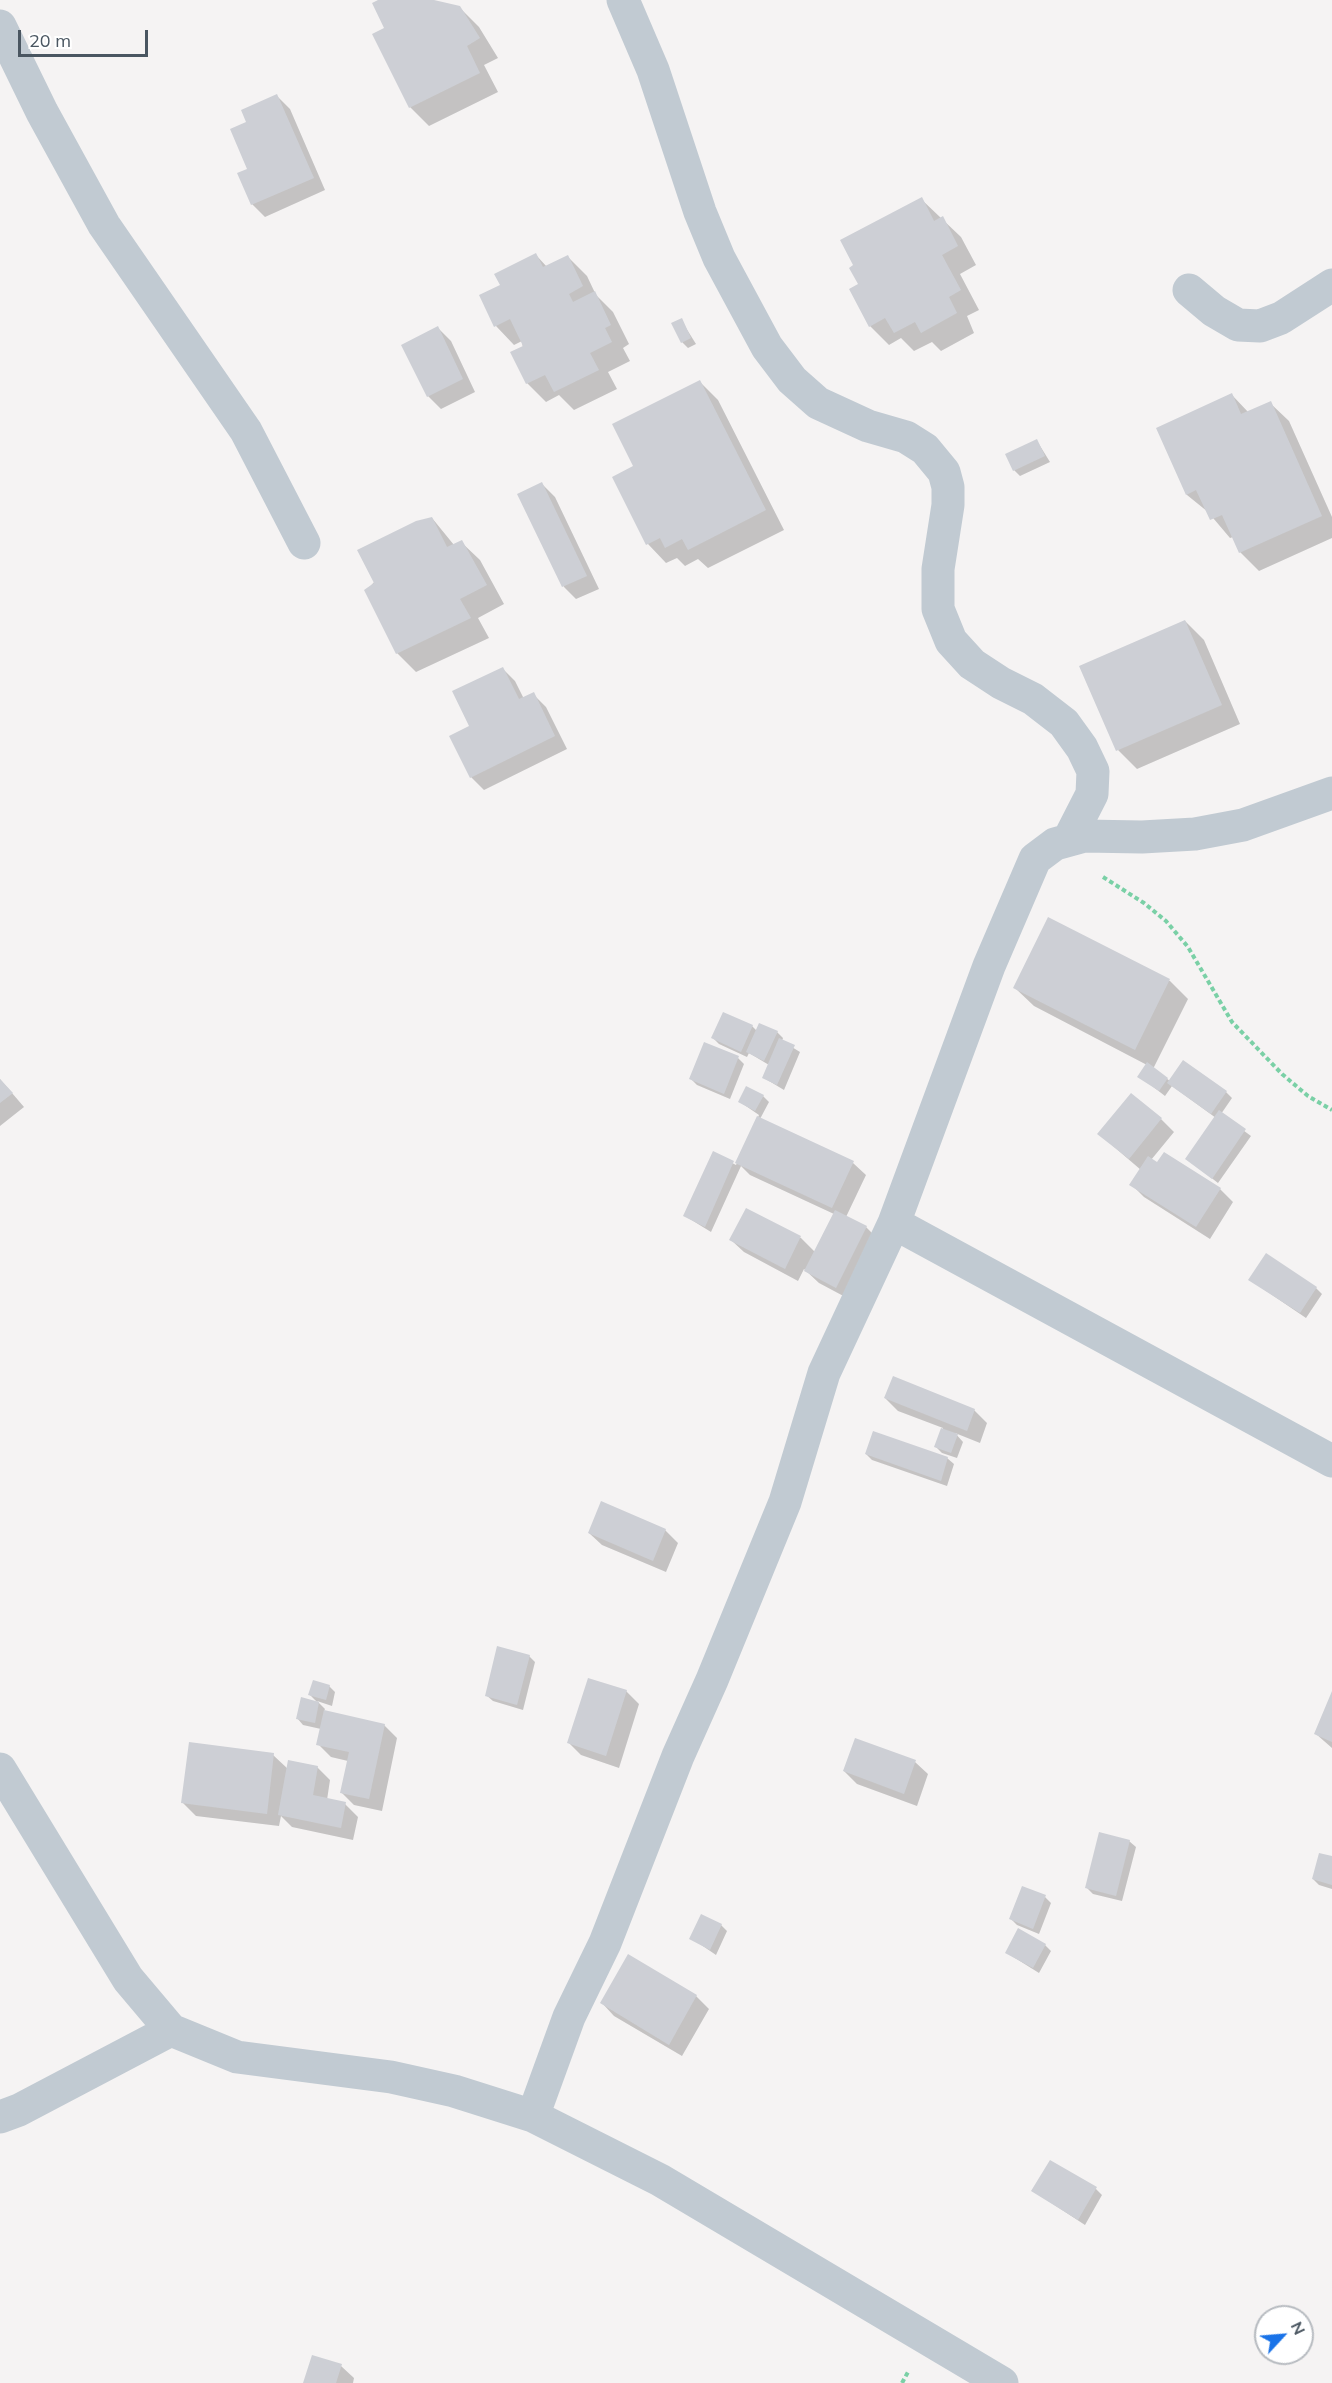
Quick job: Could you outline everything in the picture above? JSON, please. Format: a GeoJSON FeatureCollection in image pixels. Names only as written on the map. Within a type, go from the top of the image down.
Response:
{"type":"FeatureCollection","features":[{"type":"Feature","properties":{"kind":"street"},"geometry":{"type":"LineString","coordinates":[[623,0],[653,70],[704,222],[742,305],[767,347],[792,380],[818,403],[868,426],[906,437],[925,449],[944,472],[948,487],[948,505],[938,569],[938,609],[951,641],[972,664],[1001,684],[1033,699],[1064,723],[1082,748],[1093,771],[1092,794],[1062,842]]}},
{"type":"Feature","properties":{"kind":"street"},"geometry":{"type":"LineString","coordinates":[[0,26],[42,112],[104,225],[234,412],[304,543]]}},
{"type":"Feature","properties":{"kind":"street"},"geometry":{"type":"LineString","coordinates":[[1189,290],[1214,311],[1238,326],[1260,326],[1281,318],[1332,285]]}},
{"type":"Feature","properties":{"kind":"street"},"geometry":{"type":"LineString","coordinates":[[533,2116],[569,2017],[605,1943],[678,1756],[712,1680],[785,1502],[824,1373],[894,1223],[989,966],[1035,859],[1062,842],[1084,836],[1142,837],[1195,834],[1243,825],[1332,793]]}},
{"type":"Feature","properties":{"kind":"street"},"geometry":{"type":"LineString","coordinates":[[894,1223],[1332,1461]]}},
{"type":"Feature","properties":{"kind":"street"},"geometry":{"type":"LineString","coordinates":[[0,1769],[128,1979],[171,2030],[237,2057],[391,2077],[454,2091],[533,2116],[660,2180],[1002,2383]]}},
{"type":"Feature","properties":{"kind":"street"},"geometry":{"type":"LineString","coordinates":[[0,2117],[19,2110],[171,2030]]}},
{"type":"Feature","properties":{"kind":"path"},"geometry":{"type":"LineString","coordinates":[[1062,842],[1166,921],[1188,947],[1232,1022],[1282,1074],[1308,1096],[1332,1110]]}},
{"type":"Feature","properties":{"kind":"building"},"geometry":{"type":"Polygon","coordinates":[[[378,0],[434,0],[460,6],[480,38],[467,46],[480,73],[409,108],[372,34],[384,28],[372,3],[378,0]]]}},
{"type":"Feature","properties":{"kind":"building"},"geometry":{"type":"Polygon","coordinates":[[[277,94],[314,178],[251,205],[237,173],[247,169],[230,129],[246,122],[241,110],[277,94]]]}},
{"type":"Feature","properties":{"kind":"building"},"geometry":{"type":"Polygon","coordinates":[[[922,197],[934,221],[943,216],[958,246],[942,255],[961,290],[949,297],[957,313],[921,333],[915,322],[894,333],[885,318],[869,327],[849,289],[858,284],[849,268],[853,265],[840,240],[922,197]]]}},
{"type":"Feature","properties":{"kind":"building"},"geometry":{"type":"Polygon","coordinates":[[[536,253],[543,267],[568,255],[583,286],[569,294],[573,302],[595,291],[611,325],[605,328],[612,342],[590,353],[599,370],[554,392],[545,375],[526,384],[510,352],[523,346],[510,319],[494,327],[479,295],[500,285],[494,274],[536,253]]]}},
{"type":"Feature","properties":{"kind":"building"},"geometry":{"type":"Polygon","coordinates":[[[682,318],[691,338],[681,343],[671,323],[682,318]]]}},
{"type":"Feature","properties":{"kind":"building"},"geometry":{"type":"Polygon","coordinates":[[[438,326],[463,379],[427,397],[401,345],[438,326]]]}},
{"type":"Feature","properties":{"kind":"building"},"geometry":{"type":"Polygon","coordinates":[[[700,380],[766,510],[688,550],[682,539],[665,548],[660,538],[646,545],[612,477],[633,466],[612,424],[700,380]]]}},
{"type":"Feature","properties":{"kind":"building"},"geometry":{"type":"Polygon","coordinates":[[[1232,393],[1241,414],[1271,401],[1322,516],[1239,553],[1222,515],[1210,520],[1196,490],[1186,495],[1156,428],[1232,393]]]}},
{"type":"Feature","properties":{"kind":"building"},"geometry":{"type":"Polygon","coordinates":[[[1037,439],[1045,456],[1013,471],[1005,454],[1037,439]]]}},
{"type":"Feature","properties":{"kind":"building"},"geometry":{"type":"Polygon","coordinates":[[[542,482],[587,576],[562,587],[517,494],[542,482]]]}},
{"type":"Feature","properties":{"kind":"building"},"geometry":{"type":"Polygon","coordinates":[[[432,517],[447,547],[462,540],[487,585],[460,599],[471,618],[396,654],[364,590],[374,583],[357,550],[416,521],[432,517]]]}},
{"type":"Feature","properties":{"kind":"building"},"geometry":{"type":"Polygon","coordinates":[[[1185,620],[1222,705],[1116,751],[1079,666],[1185,620]]]}},
{"type":"Feature","properties":{"kind":"building"},"geometry":{"type":"Polygon","coordinates":[[[503,667],[519,699],[534,692],[555,736],[470,778],[449,736],[469,726],[452,691],[503,667]]]}},
{"type":"Feature","properties":{"kind":"building"},"geometry":{"type":"Polygon","coordinates":[[[1048,917],[1170,979],[1135,1050],[1013,988],[1048,917]]]}},
{"type":"Feature","properties":{"kind":"building"},"geometry":{"type":"Polygon","coordinates":[[[723,1012],[753,1025],[741,1052],[711,1038],[723,1012]]]}},
{"type":"Feature","properties":{"kind":"building"},"geometry":{"type":"Polygon","coordinates":[[[759,1023],[778,1031],[764,1061],[746,1052],[759,1023]]]}},
{"type":"Feature","properties":{"kind":"building"},"geometry":{"type":"Polygon","coordinates":[[[779,1038],[795,1045],[777,1085],[762,1078],[779,1038]]]}},
{"type":"Feature","properties":{"kind":"building"},"geometry":{"type":"Polygon","coordinates":[[[704,1042],[739,1056],[724,1094],[689,1079],[704,1042]]]}},
{"type":"Feature","properties":{"kind":"building"},"geometry":{"type":"Polygon","coordinates":[[[1183,1060],[1227,1091],[1211,1114],[1167,1083],[1183,1060]]]}},
{"type":"Feature","properties":{"kind":"building"},"geometry":{"type":"Polygon","coordinates":[[[1147,1062],[1168,1078],[1159,1091],[1137,1077],[1147,1062]]]}},
{"type":"Feature","properties":{"kind":"building"},"geometry":{"type":"Polygon","coordinates":[[[0,1079],[13,1093],[0,1103],[0,1079]]]}},
{"type":"Feature","properties":{"kind":"building"},"geometry":{"type":"Polygon","coordinates":[[[746,1086],[764,1095],[755,1111],[738,1102],[746,1086]]]}},
{"type":"Feature","properties":{"kind":"building"},"geometry":{"type":"Polygon","coordinates":[[[1131,1093],[1162,1118],[1129,1159],[1097,1134],[1131,1093]]]}},
{"type":"Feature","properties":{"kind":"building"},"geometry":{"type":"Polygon","coordinates":[[[1219,1110],[1246,1129],[1212,1179],[1185,1159],[1219,1110]]]}},
{"type":"Feature","properties":{"kind":"building"},"geometry":{"type":"Polygon","coordinates":[[[757,1116],[854,1161],[832,1208],[735,1163],[757,1116]]]}},
{"type":"Feature","properties":{"kind":"building"},"geometry":{"type":"Polygon","coordinates":[[[713,1151],[734,1161],[705,1227],[683,1216],[713,1151]]]}},
{"type":"Feature","properties":{"kind":"building"},"geometry":{"type":"Polygon","coordinates":[[[1164,1152],[1221,1188],[1196,1227],[1129,1185],[1148,1156],[1157,1162],[1164,1152]]]}},
{"type":"Feature","properties":{"kind":"building"},"geometry":{"type":"Polygon","coordinates":[[[746,1208],[801,1236],[785,1269],[729,1240],[746,1208]]]}},
{"type":"Feature","properties":{"kind":"building"},"geometry":{"type":"Polygon","coordinates":[[[835,1210],[867,1226],[836,1288],[804,1271],[835,1210]]]}},
{"type":"Feature","properties":{"kind":"building"},"geometry":{"type":"Polygon","coordinates":[[[1266,1253],[1317,1287],[1300,1313],[1248,1280],[1266,1253]]]}},
{"type":"Feature","properties":{"kind":"building"},"geometry":{"type":"Polygon","coordinates":[[[893,1376],[975,1409],[967,1431],[884,1398],[893,1376]]]}},
{"type":"Feature","properties":{"kind":"building"},"geometry":{"type":"Polygon","coordinates":[[[941,1428],[958,1434],[951,1453],[934,1447],[941,1428]]]}},
{"type":"Feature","properties":{"kind":"building"},"geometry":{"type":"Polygon","coordinates":[[[873,1431],[948,1457],[941,1481],[865,1454],[873,1431]]]}},
{"type":"Feature","properties":{"kind":"building"},"geometry":{"type":"Polygon","coordinates":[[[601,1501],[666,1529],[653,1561],[588,1533],[601,1501]]]}},
{"type":"Feature","properties":{"kind":"building"},"geometry":{"type":"Polygon","coordinates":[[[497,1646],[530,1655],[517,1705],[485,1696],[497,1646]]]}},
{"type":"Feature","properties":{"kind":"building"},"geometry":{"type":"Polygon","coordinates":[[[588,1678],[627,1690],[606,1756],[567,1743],[588,1678]]]}},
{"type":"Feature","properties":{"kind":"building"},"geometry":{"type":"Polygon","coordinates":[[[313,1680],[330,1685],[326,1700],[308,1695],[313,1680]]]}},
{"type":"Feature","properties":{"kind":"building"},"geometry":{"type":"Polygon","coordinates":[[[1332,1691],[1332,1742],[1314,1734],[1332,1691]]]}},
{"type":"Feature","properties":{"kind":"building"},"geometry":{"type":"Polygon","coordinates":[[[301,1697],[319,1702],[315,1723],[296,1719],[301,1697]]]}},
{"type":"Feature","properties":{"kind":"building"},"geometry":{"type":"Polygon","coordinates":[[[324,1710],[385,1724],[369,1799],[340,1793],[349,1752],[316,1745],[324,1710]]]}},
{"type":"Feature","properties":{"kind":"building"},"geometry":{"type":"Polygon","coordinates":[[[855,1738],[916,1760],[904,1794],[843,1771],[855,1738]]]}},
{"type":"Feature","properties":{"kind":"building"},"geometry":{"type":"Polygon","coordinates":[[[189,1742],[274,1753],[267,1814],[181,1803],[189,1742]]]}},
{"type":"Feature","properties":{"kind":"building"},"geometry":{"type":"Polygon","coordinates":[[[288,1760],[318,1766],[313,1795],[346,1802],[341,1828],[278,1815],[288,1760]]]}},
{"type":"Feature","properties":{"kind":"building"},"geometry":{"type":"Polygon","coordinates":[[[1099,1832],[1130,1840],[1116,1896],[1085,1888],[1099,1832]]]}},
{"type":"Feature","properties":{"kind":"building"},"geometry":{"type":"Polygon","coordinates":[[[1319,1853],[1332,1856],[1332,1885],[1312,1879],[1319,1853]]]}},
{"type":"Feature","properties":{"kind":"building"},"geometry":{"type":"Polygon","coordinates":[[[1022,1886],[1046,1895],[1033,1929],[1009,1919],[1022,1886]]]}},
{"type":"Feature","properties":{"kind":"building"},"geometry":{"type":"Polygon","coordinates":[[[701,1914],[722,1924],[710,1950],[689,1939],[701,1914]]]}},
{"type":"Feature","properties":{"kind":"building"},"geometry":{"type":"Polygon","coordinates":[[[1018,1928],[1046,1944],[1033,1968],[1005,1953],[1018,1928]]]}},
{"type":"Feature","properties":{"kind":"building"},"geometry":{"type":"Polygon","coordinates":[[[628,1954],[697,1995],[669,2045],[600,2003],[628,1954]]]}},
{"type":"Feature","properties":{"kind":"building"},"geometry":{"type":"Polygon","coordinates":[[[1050,2160],[1097,2187],[1078,2220],[1031,2191],[1050,2160]]]}},
{"type":"Feature","properties":{"kind":"building"},"geometry":{"type":"Polygon","coordinates":[[[312,2355],[342,2364],[336,2383],[303,2383],[312,2355]]]}}]}
